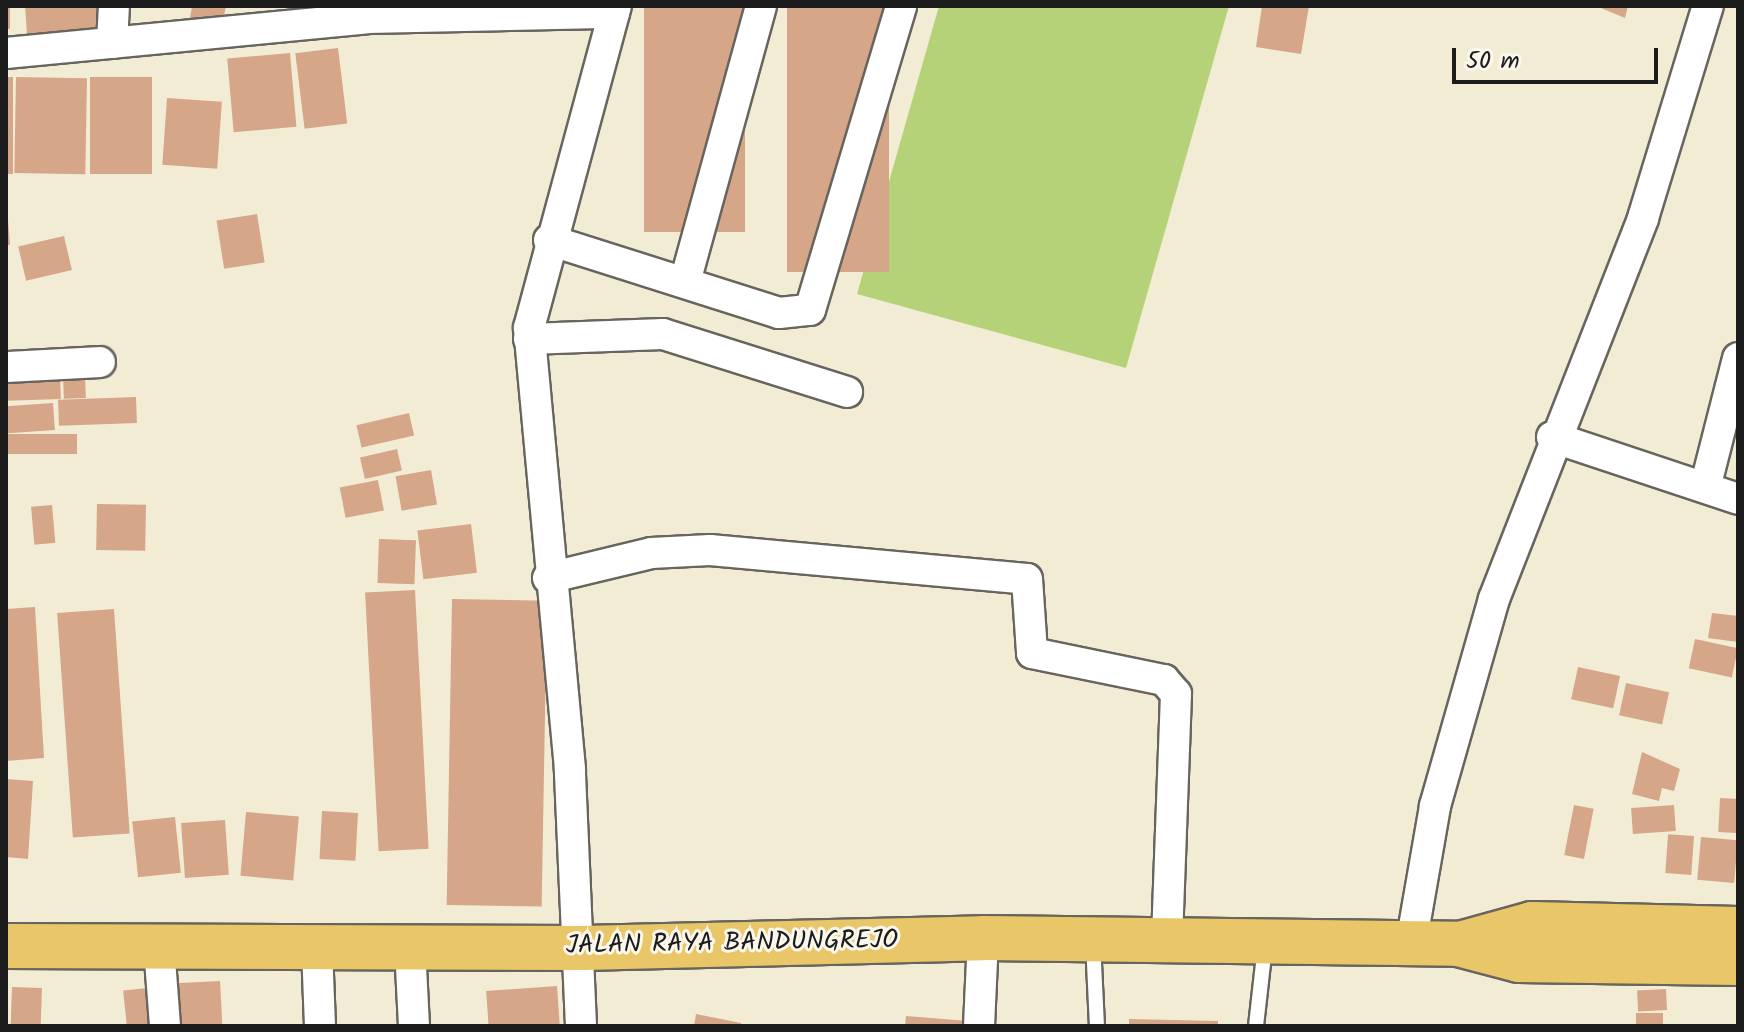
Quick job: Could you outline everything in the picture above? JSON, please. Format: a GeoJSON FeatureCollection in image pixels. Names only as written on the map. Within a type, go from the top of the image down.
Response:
{"type":"FeatureCollection","features":[{"type":"Feature","properties":{"kind":"main road","name":"JALAN RAYA BANDUNGREJO"},"geometry":{"type":"LineString","coordinates":[[1458,944],[1532,924],[1738,929]]}},
{"type":"Feature","properties":{"kind":"main road","name":"JALAN RAYA BANDUNGREJO"},"geometry":{"type":"LineString","coordinates":[[6,946],[583,948],[983,938],[1458,944],[1519,960],[1738,963]]}},
{"type":"Feature","properties":{"kind":"street"},"geometry":{"type":"LineString","coordinates":[[112,43],[114,6]]}},
{"type":"Feature","properties":{"kind":"street"},"geometry":{"type":"LineString","coordinates":[[685,282],[761,6]]}},
{"type":"Feature","properties":{"kind":"street"},"geometry":{"type":"LineString","coordinates":[[549,240],[779,313],[810,310],[901,6]]}},
{"type":"Feature","properties":{"kind":"street"},"geometry":{"type":"LineString","coordinates":[[1411,944],[1435,806],[1494,599],[1552,437],[1643,218],[1708,6]]}},
{"type":"Feature","properties":{"kind":"street"},"geometry":{"type":"LineString","coordinates":[[6,53],[367,18],[615,10],[549,240],[529,339],[583,948],[581,1026]]}},
{"type":"Feature","properties":{"kind":"street"},"geometry":{"type":"LineString","coordinates":[[529,339],[663,334],[847,392]]}},
{"type":"Feature","properties":{"kind":"street"},"geometry":{"type":"LineString","coordinates":[[1706,484],[1738,360]]}},
{"type":"Feature","properties":{"kind":"street"},"geometry":{"type":"LineString","coordinates":[[6,367],[100,362]]}},
{"type":"Feature","properties":{"kind":"street"},"geometry":{"type":"LineString","coordinates":[[1552,437],[1706,484],[1738,499]]}},
{"type":"Feature","properties":{"kind":"street"},"geometry":{"type":"LineString","coordinates":[[548,578],[651,553],[710,550],[1027,579],[1032,653],[1164,680],[1176,694],[1167,941]]}},
{"type":"Feature","properties":{"kind":"street"},"geometry":{"type":"LineString","coordinates":[[979,1026],[983,938]]}},
{"type":"Feature","properties":{"kind":"street"},"geometry":{"type":"LineString","coordinates":[[159,946],[165,1026]]}},
{"type":"Feature","properties":{"kind":"street"},"geometry":{"type":"LineString","coordinates":[[410,947],[414,1026]]}},
{"type":"Feature","properties":{"kind":"street"},"geometry":{"type":"LineString","coordinates":[[317,948],[320,1026]]}},
{"type":"Feature","properties":{"kind":"lane"},"geometry":{"type":"LineString","coordinates":[[1093,941],[1097,1026]]}},
{"type":"Feature","properties":{"kind":"lane"},"geometry":{"type":"LineString","coordinates":[[1256,1026],[1266,942]]}},
{"type":"Feature","properties":{"kind":"green space"},"geometry":{"type":"Polygon","coordinates":[[[939,6],[1229,6],[1126,368],[857,294],[939,6]]]}},
{"type":"Feature","properties":{"kind":"building"},"geometry":{"type":"Polygon","coordinates":[[[6,6],[10,6],[10,29],[6,29],[6,6]]]}},
{"type":"Feature","properties":{"kind":"building"},"geometry":{"type":"Polygon","coordinates":[[[25,6],[98,6],[100,29],[27,34],[25,6]]]}},
{"type":"Feature","properties":{"kind":"building"},"geometry":{"type":"Polygon","coordinates":[[[192,6],[226,6],[222,25],[190,18],[192,6]]]}},
{"type":"Feature","properties":{"kind":"building"},"geometry":{"type":"Polygon","coordinates":[[[644,6],[745,6],[745,232],[644,232],[644,6]]]}},
{"type":"Feature","properties":{"kind":"building"},"geometry":{"type":"Polygon","coordinates":[[[787,6],[889,6],[889,272],[787,272],[787,6]]]}},
{"type":"Feature","properties":{"kind":"building"},"geometry":{"type":"Polygon","coordinates":[[[1262,6],[1309,6],[1301,54],[1256,47],[1262,6]]]}},
{"type":"Feature","properties":{"kind":"building"},"geometry":{"type":"Polygon","coordinates":[[[1596,6],[1628,6],[1625,18],[1596,6]]]}},
{"type":"Feature","properties":{"kind":"building"},"geometry":{"type":"Polygon","coordinates":[[[338,48],[347,123],[305,129],[295,53],[338,48]]]}},
{"type":"Feature","properties":{"kind":"building"},"geometry":{"type":"Polygon","coordinates":[[[290,53],[296,127],[234,132],[227,58],[290,53]]]}},
{"type":"Feature","properties":{"kind":"building"},"geometry":{"type":"Polygon","coordinates":[[[6,77],[13,77],[13,174],[6,174],[6,77]]]}},
{"type":"Feature","properties":{"kind":"building"},"geometry":{"type":"Polygon","coordinates":[[[16,77],[87,78],[85,174],[14,173],[16,77]]]}},
{"type":"Feature","properties":{"kind":"building"},"geometry":{"type":"Polygon","coordinates":[[[90,77],[152,77],[152,174],[90,174],[90,77]]]}},
{"type":"Feature","properties":{"kind":"building"},"geometry":{"type":"Polygon","coordinates":[[[167,98],[222,102],[217,169],[162,165],[167,98]]]}},
{"type":"Feature","properties":{"kind":"building"},"geometry":{"type":"Polygon","coordinates":[[[257,214],[265,262],[224,269],[217,220],[257,214]]]}},
{"type":"Feature","properties":{"kind":"building"},"geometry":{"type":"Polygon","coordinates":[[[8,220],[10,245],[6,245],[8,220]]]}},
{"type":"Feature","properties":{"kind":"building"},"geometry":{"type":"Polygon","coordinates":[[[64,236],[72,270],[26,281],[18,247],[64,236]]]}},
{"type":"Feature","properties":{"kind":"building"},"geometry":{"type":"Polygon","coordinates":[[[60,374],[61,399],[7,401],[6,376],[60,374]]]}},
{"type":"Feature","properties":{"kind":"building"},"geometry":{"type":"Polygon","coordinates":[[[85,374],[86,398],[64,399],[63,375],[85,374]]]}},
{"type":"Feature","properties":{"kind":"building"},"geometry":{"type":"Polygon","coordinates":[[[136,397],[137,423],[59,426],[58,400],[136,397]]]}},
{"type":"Feature","properties":{"kind":"building"},"geometry":{"type":"Polygon","coordinates":[[[53,403],[55,430],[8,433],[6,406],[53,403]]]}},
{"type":"Feature","properties":{"kind":"building"},"geometry":{"type":"Polygon","coordinates":[[[409,413],[414,435],[362,448],[356,425],[409,413]]]}},
{"type":"Feature","properties":{"kind":"building"},"geometry":{"type":"Polygon","coordinates":[[[6,434],[77,434],[77,454],[6,454],[6,434]]]}},
{"type":"Feature","properties":{"kind":"building"},"geometry":{"type":"Polygon","coordinates":[[[397,449],[402,470],[365,479],[360,458],[397,449]]]}},
{"type":"Feature","properties":{"kind":"building"},"geometry":{"type":"Polygon","coordinates":[[[431,470],[437,504],[402,511],[396,476],[431,470]]]}},
{"type":"Feature","properties":{"kind":"building"},"geometry":{"type":"Polygon","coordinates":[[[378,480],[384,510],[346,518],[340,487],[378,480]]]}},
{"type":"Feature","properties":{"kind":"building"},"geometry":{"type":"Polygon","coordinates":[[[97,504],[146,505],[145,551],[96,550],[97,504]]]}},
{"type":"Feature","properties":{"kind":"building"},"geometry":{"type":"Polygon","coordinates":[[[52,505],[55,543],[34,545],[31,507],[52,505]]]}},
{"type":"Feature","properties":{"kind":"building"},"geometry":{"type":"Polygon","coordinates":[[[471,524],[477,573],[423,579],[417,531],[471,524]]]}},
{"type":"Feature","properties":{"kind":"building"},"geometry":{"type":"Polygon","coordinates":[[[379,539],[416,540],[414,584],[377,583],[379,539]]]}},
{"type":"Feature","properties":{"kind":"building"},"geometry":{"type":"Polygon","coordinates":[[[415,590],[429,849],[379,851],[365,593],[415,590]]]}},
{"type":"Feature","properties":{"kind":"building"},"geometry":{"type":"Polygon","coordinates":[[[452,599],[547,601],[542,907],[447,905],[452,599]]]}},
{"type":"Feature","properties":{"kind":"building"},"geometry":{"type":"Polygon","coordinates":[[[35,607],[44,758],[6,761],[6,609],[35,607]]]}},
{"type":"Feature","properties":{"kind":"building"},"geometry":{"type":"Polygon","coordinates":[[[114,609],[130,833],[73,837],[57,613],[114,609]]]}},
{"type":"Feature","properties":{"kind":"building"},"geometry":{"type":"Polygon","coordinates":[[[1712,613],[1738,616],[1738,642],[1708,638],[1712,613]]]}},
{"type":"Feature","properties":{"kind":"building"},"geometry":{"type":"Polygon","coordinates":[[[1695,639],[1738,648],[1732,677],[1689,668],[1695,639]]]}},
{"type":"Feature","properties":{"kind":"building"},"geometry":{"type":"Polygon","coordinates":[[[1578,667],[1620,676],[1613,708],[1571,699],[1578,667]]]}},
{"type":"Feature","properties":{"kind":"building"},"geometry":{"type":"Polygon","coordinates":[[[1626,683],[1669,692],[1662,724],[1619,715],[1626,683]]]}},
{"type":"Feature","properties":{"kind":"building"},"geometry":{"type":"Polygon","coordinates":[[[1642,752],[1680,769],[1674,791],[1662,788],[1659,801],[1632,794],[1642,752]]]}},
{"type":"Feature","properties":{"kind":"building"},"geometry":{"type":"Polygon","coordinates":[[[6,779],[33,781],[28,859],[6,857],[6,779]]]}},
{"type":"Feature","properties":{"kind":"building"},"geometry":{"type":"Polygon","coordinates":[[[1720,798],[1738,799],[1736,833],[1718,832],[1720,798]]]}},
{"type":"Feature","properties":{"kind":"building"},"geometry":{"type":"Polygon","coordinates":[[[1574,805],[1594,809],[1584,859],[1564,855],[1574,805]]]}},
{"type":"Feature","properties":{"kind":"building"},"geometry":{"type":"Polygon","coordinates":[[[1674,805],[1676,831],[1633,834],[1631,808],[1674,805]]]}},
{"type":"Feature","properties":{"kind":"building"},"geometry":{"type":"Polygon","coordinates":[[[322,811],[358,813],[355,861],[319,859],[322,811]]]}},
{"type":"Feature","properties":{"kind":"building"},"geometry":{"type":"Polygon","coordinates":[[[246,812],[299,817],[293,880],[240,876],[246,812]]]}},
{"type":"Feature","properties":{"kind":"building"},"geometry":{"type":"Polygon","coordinates":[[[175,817],[181,873],[138,877],[132,821],[175,817]]]}},
{"type":"Feature","properties":{"kind":"building"},"geometry":{"type":"Polygon","coordinates":[[[225,820],[229,875],[185,878],[181,823],[225,820]]]}},
{"type":"Feature","properties":{"kind":"building"},"geometry":{"type":"Polygon","coordinates":[[[1668,834],[1694,836],[1691,875],[1665,873],[1668,834]]]}},
{"type":"Feature","properties":{"kind":"building"},"geometry":{"type":"Polygon","coordinates":[[[1701,837],[1738,840],[1734,883],[1697,880],[1701,837]]]}},
{"type":"Feature","properties":{"kind":"building"},"geometry":{"type":"Polygon","coordinates":[[[220,981],[222,1026],[177,1026],[175,983],[220,981]]]}},
{"type":"Feature","properties":{"kind":"building"},"geometry":{"type":"Polygon","coordinates":[[[557,986],[560,1026],[489,1026],[486,991],[557,986]]]}},
{"type":"Feature","properties":{"kind":"building"},"geometry":{"type":"Polygon","coordinates":[[[12,987],[42,988],[41,1026],[11,1026],[12,987]]]}},
{"type":"Feature","properties":{"kind":"building"},"geometry":{"type":"Polygon","coordinates":[[[148,988],[152,1026],[127,1026],[123,991],[148,988]]]}},
{"type":"Feature","properties":{"kind":"building"},"geometry":{"type":"Polygon","coordinates":[[[1666,989],[1667,1010],[1638,1011],[1637,991],[1666,989]]]}},
{"type":"Feature","properties":{"kind":"building"},"geometry":{"type":"Polygon","coordinates":[[[1636,1013],[1663,1013],[1663,1026],[1636,1026],[1636,1013]]]}},
{"type":"Feature","properties":{"kind":"building"},"geometry":{"type":"Polygon","coordinates":[[[696,1014],[741,1023],[741,1026],[694,1026],[696,1014]]]}},
{"type":"Feature","properties":{"kind":"building"},"geometry":{"type":"Polygon","coordinates":[[[906,1016],[968,1021],[968,1026],[905,1026],[906,1016]]]}},
{"type":"Feature","properties":{"kind":"building"},"geometry":{"type":"Polygon","coordinates":[[[1129,1019],[1218,1021],[1218,1026],[1129,1026],[1129,1019]]]}}]}
